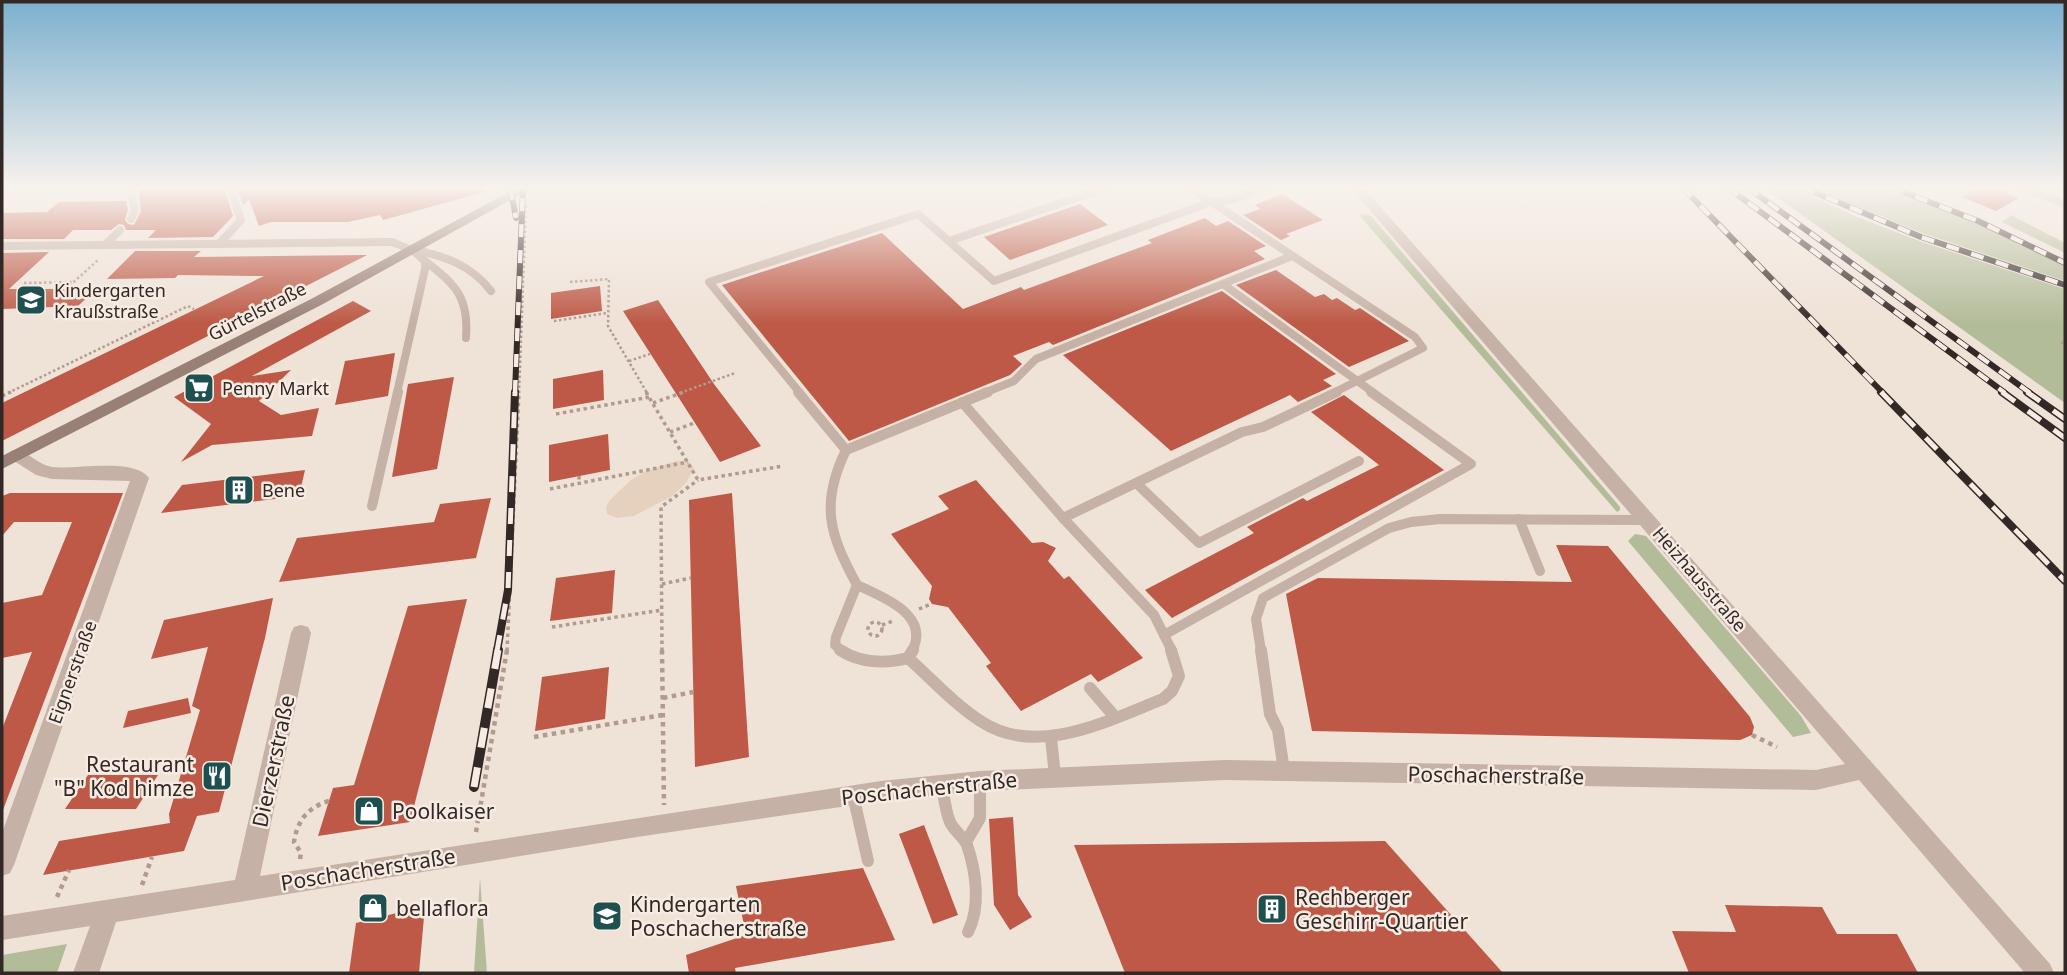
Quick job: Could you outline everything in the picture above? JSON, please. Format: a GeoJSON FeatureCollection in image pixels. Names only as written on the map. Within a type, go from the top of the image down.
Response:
{"type":"FeatureCollection","features":[{"type":"Feature","properties":{"kind":"main road","name":"Gürtelstraße"},"geometry":{"type":"LineString","coordinates":[[9,459],[318,301],[445,232]]}},
{"type":"Feature","properties":{"kind":"street","name":"Heizhausstraße"},"geometry":{"type":"LineString","coordinates":[[1396,232],[2041,973]]}},
{"type":"Feature","properties":{"kind":"street"},"geometry":{"type":"LineString","coordinates":[[2,246],[102,252],[219,244],[393,242],[411,249]]}},
{"type":"Feature","properties":{"kind":"street","name":"Eignerstraße"},"geometry":{"type":"LineString","coordinates":[[2,865],[140,478],[129,473],[52,473],[9,459]]}},
{"type":"Feature","properties":{"kind":"street","name":"Dierzerstraße"},"geometry":{"type":"LineString","coordinates":[[245,889],[301,632]]}},
{"type":"Feature","properties":{"kind":"street","name":"Poschacherstraße"},"geometry":{"type":"LineString","coordinates":[[2,928],[853,795],[942,784],[1170,771],[1816,780],[1866,769]]}},
{"type":"Feature","properties":{"kind":"street"},"geometry":{"type":"LineString","coordinates":[[86,973],[107,911]]}},
{"type":"Feature","properties":{"kind":"lane"},"geometry":{"type":"LineString","coordinates":[[102,252],[118,232]]}},
{"type":"Feature","properties":{"kind":"lane"},"geometry":{"type":"LineString","coordinates":[[219,244],[230,232]]}},
{"type":"Feature","properties":{"kind":"lane"},"geometry":{"type":"LineString","coordinates":[[846,450],[709,282],[861,232]]}},
{"type":"Feature","properties":{"kind":"lane"},"geometry":{"type":"LineString","coordinates":[[938,232],[993,281],[1125,232]]}},
{"type":"Feature","properties":{"kind":"lane"},"geometry":{"type":"LineString","coordinates":[[949,242],[976,232]]}},
{"type":"Feature","properties":{"kind":"lane"},"geometry":{"type":"LineString","coordinates":[[1063,518],[1421,351],[1421,344],[1415,337],[1257,232]]}},
{"type":"Feature","properties":{"kind":"lane"},"geometry":{"type":"LineString","coordinates":[[411,249],[456,288],[469,316],[466,338]]}},
{"type":"Feature","properties":{"kind":"lane"},"geometry":{"type":"LineString","coordinates":[[411,249],[448,257],[481,276],[491,291]]}},
{"type":"Feature","properties":{"kind":"lane"},"geometry":{"type":"LineString","coordinates":[[857,585],[836,636],[835,645],[841,652],[864,660],[898,661],[908,658],[916,642],[915,627],[908,614],[897,603],[857,585],[836,548],[829,509],[832,479],[846,450],[1014,381],[1037,359],[1292,256]]}},
{"type":"Feature","properties":{"kind":"lane"},"geometry":{"type":"LineString","coordinates":[[372,506],[425,261]]}},
{"type":"Feature","properties":{"kind":"lane"},"geometry":{"type":"LineString","coordinates":[[1164,635],[1471,464],[1223,284]]}},
{"type":"Feature","properties":{"kind":"lane"},"geometry":{"type":"LineString","coordinates":[[908,658],[982,722],[995,730],[1029,739],[1051,738],[1115,717],[1163,699],[1177,684],[1179,664],[1154,615],[1063,518],[962,402]]}},
{"type":"Feature","properties":{"kind":"lane"},"geometry":{"type":"LineString","coordinates":[[1136,483],[1199,543],[1359,461]]}},
{"type":"Feature","properties":{"kind":"lane"},"geometry":{"type":"LineString","coordinates":[[1284,771],[1278,730],[1270,714],[1256,619],[1263,598],[1389,528],[1411,522],[1440,519],[1647,520]]}},
{"type":"Feature","properties":{"kind":"lane"},"geometry":{"type":"LineString","coordinates":[[1519,519],[1541,571]]}},
{"type":"Feature","properties":{"kind":"lane"},"geometry":{"type":"LineString","coordinates":[[1090,688],[1115,717]]}},
{"type":"Feature","properties":{"kind":"lane"},"geometry":{"type":"LineString","coordinates":[[1051,738],[1055,776]]}},
{"type":"Feature","properties":{"kind":"lane"},"geometry":{"type":"LineString","coordinates":[[968,932],[976,920],[976,905],[967,842],[980,818],[980,781]]}},
{"type":"Feature","properties":{"kind":"lane"},"geometry":{"type":"LineString","coordinates":[[942,784],[948,821],[955,834],[967,842]]}},
{"type":"Feature","properties":{"kind":"lane"},"geometry":{"type":"LineString","coordinates":[[853,795],[868,861]]}},
{"type":"Feature","properties":{"kind":"path"},"geometry":{"type":"LineString","coordinates":[[475,834],[509,637],[525,232]]}},
{"type":"Feature","properties":{"kind":"path"},"geometry":{"type":"LineString","coordinates":[[66,289],[102,252]]}},
{"type":"Feature","properties":{"kind":"path"},"geometry":{"type":"LineString","coordinates":[[570,282],[609,279],[608,326],[698,480]]}},
{"type":"Feature","properties":{"kind":"path"},"geometry":{"type":"LineString","coordinates":[[24,283],[74,282]]}},
{"type":"Feature","properties":{"kind":"path"},"geometry":{"type":"LineString","coordinates":[[2,396],[188,306],[194,309]]}},
{"type":"Feature","properties":{"kind":"path"},"geometry":{"type":"LineString","coordinates":[[554,321],[607,313]]}},
{"type":"Feature","properties":{"kind":"path"},"geometry":{"type":"LineString","coordinates":[[629,361],[650,354]]}},
{"type":"Feature","properties":{"kind":"path"},"geometry":{"type":"LineString","coordinates":[[653,403],[735,373]]}},
{"type":"Feature","properties":{"kind":"path"},"geometry":{"type":"LineString","coordinates":[[556,414],[650,397]]}},
{"type":"Feature","properties":{"kind":"path"},"geometry":{"type":"LineString","coordinates":[[580,404],[580,410]]}},
{"type":"Feature","properties":{"kind":"path"},"geometry":{"type":"LineString","coordinates":[[670,432],[694,423]]}},
{"type":"Feature","properties":{"kind":"path"},"geometry":{"type":"LineString","coordinates":[[551,489],[688,462]]}},
{"type":"Feature","properties":{"kind":"path"},"geometry":{"type":"LineString","coordinates":[[664,805],[661,508],[698,480],[783,466]]}},
{"type":"Feature","properties":{"kind":"path"},"geometry":{"type":"LineString","coordinates":[[579,476],[579,483]]}},
{"type":"Feature","properties":{"kind":"path"},"geometry":{"type":"LineString","coordinates":[[662,584],[691,579]]}},
{"type":"Feature","properties":{"kind":"path"},"geometry":{"type":"LineString","coordinates":[[552,627],[581,620],[663,610]]}},
{"type":"Feature","properties":{"kind":"path"},"geometry":{"type":"LineString","coordinates":[[663,698],[694,692]]}},
{"type":"Feature","properties":{"kind":"path"},"geometry":{"type":"LineString","coordinates":[[534,737],[570,728],[664,715]]}},
{"type":"Feature","properties":{"kind":"path"},"geometry":{"type":"LineString","coordinates":[[1752,735],[1777,747]]}},
{"type":"Feature","properties":{"kind":"path"},"geometry":{"type":"LineString","coordinates":[[300,859],[301,853],[294,842],[299,823],[312,807],[329,801]]}},
{"type":"Feature","properties":{"kind":"path"},"geometry":{"type":"LineString","coordinates":[[141,885],[152,857]]}},
{"type":"Feature","properties":{"kind":"path"},"geometry":{"type":"LineString","coordinates":[[56,899],[69,870]]}},
{"type":"Feature","properties":{"kind":"green space"},"geometry":{"type":"Polygon","coordinates":[[[1374,232],[1385,232],[1620,507],[1617,512],[1374,232]]]}},
{"type":"Feature","properties":{"kind":"green space"},"geometry":{"type":"Polygon","coordinates":[[[1827,232],[1897,232],[2065,289],[2065,403],[1827,232]]]}},
{"type":"Feature","properties":{"kind":"green space"},"geometry":{"type":"Polygon","coordinates":[[[1995,232],[2065,266],[2065,281],[1922,233],[1995,232]]]}},
{"type":"Feature","properties":{"kind":"green space"},"geometry":{"type":"Polygon","coordinates":[[[2023,232],[2045,232],[2065,243],[2065,253],[2023,232]]]}},
{"type":"Feature","properties":{"kind":"green space"},"geometry":{"type":"Polygon","coordinates":[[[1635,534],[1646,536],[1801,716],[1811,733],[1793,737],[1628,541],[1635,534]]]}},
{"type":"Feature","properties":{"kind":"green space"},"geometry":{"type":"Polygon","coordinates":[[[480,878],[487,973],[474,973],[480,878]]]}},
{"type":"Feature","properties":{"kind":"green space"},"geometry":{"type":"Polygon","coordinates":[[[67,944],[57,973],[2,973],[2,955],[67,944]]]}},
{"type":"Feature","properties":{"kind":"shaded area"},"geometry":{"type":"Polygon","coordinates":[[[675,461],[689,462],[694,468],[686,483],[672,496],[634,516],[617,518],[607,514],[606,507],[610,500],[631,480],[644,472],[675,461]]]}},
{"type":"Feature","properties":{"kind":"building"},"geometry":{"type":"Polygon","coordinates":[[[2,232],[70,232],[64,239],[2,239],[2,232]]]}},
{"type":"Feature","properties":{"kind":"building"},"geometry":{"type":"Polygon","coordinates":[[[154,232],[217,232],[213,237],[148,238],[154,232]]]}},
{"type":"Feature","properties":{"kind":"building"},"geometry":{"type":"Polygon","coordinates":[[[997,232],[1087,232],[1010,260],[984,237],[997,232]]]}},
{"type":"Feature","properties":{"kind":"building"},"geometry":{"type":"Polygon","coordinates":[[[1167,232],[1245,232],[1266,246],[1254,251],[1265,259],[1053,345],[1049,342],[1013,356],[1022,364],[1010,375],[849,441],[722,285],[882,233],[963,309],[1021,287],[1024,290],[1152,243],[1148,240],[1167,232]]]}},
{"type":"Feature","properties":{"kind":"building"},"geometry":{"type":"Polygon","coordinates":[[[1270,232],[1290,232],[1286,234],[1290,236],[1281,240],[1270,232]]]}},
{"type":"Feature","properties":{"kind":"building"},"geometry":{"type":"Polygon","coordinates":[[[135,251],[201,251],[194,257],[367,255],[2,441],[2,403],[264,276],[178,275],[175,278],[107,279],[135,251]]]}},
{"type":"Feature","properties":{"kind":"building"},"geometry":{"type":"Polygon","coordinates":[[[49,252],[9,289],[96,289],[78,306],[2,309],[2,253],[49,252]]]}},
{"type":"Feature","properties":{"kind":"building"},"geometry":{"type":"Polygon","coordinates":[[[1276,270],[1315,297],[1324,294],[1332,300],[1337,298],[1355,310],[1360,308],[1409,341],[1349,367],[1236,285],[1276,270]]]}},
{"type":"Feature","properties":{"kind":"building"},"geometry":{"type":"Polygon","coordinates":[[[600,286],[602,311],[551,319],[551,293],[600,286]]]}},
{"type":"Feature","properties":{"kind":"building"},"geometry":{"type":"Polygon","coordinates":[[[1222,291],[1336,374],[1323,380],[1332,386],[1298,402],[1290,395],[1171,451],[1063,355],[1222,291]]]}},
{"type":"Feature","properties":{"kind":"building"},"geometry":{"type":"Polygon","coordinates":[[[658,300],[714,384],[761,446],[720,462],[623,311],[658,300]]]}},
{"type":"Feature","properties":{"kind":"building"},"geometry":{"type":"Polygon","coordinates":[[[353,301],[371,311],[252,376],[291,370],[259,401],[281,415],[319,408],[312,436],[212,445],[181,462],[211,424],[174,397],[353,301]]]}},
{"type":"Feature","properties":{"kind":"building"},"geometry":{"type":"Polygon","coordinates":[[[395,353],[388,396],[335,405],[345,361],[395,353]]]}},
{"type":"Feature","properties":{"kind":"building"},"geometry":{"type":"Polygon","coordinates":[[[603,370],[604,400],[553,409],[553,379],[603,370]]]}},
{"type":"Feature","properties":{"kind":"building"},"geometry":{"type":"Polygon","coordinates":[[[454,377],[437,469],[392,477],[408,384],[454,377]]]}},
{"type":"Feature","properties":{"kind":"building"},"geometry":{"type":"Polygon","coordinates":[[[1344,395],[1444,470],[1172,618],[1145,590],[1254,533],[1247,527],[1303,498],[1307,501],[1379,465],[1311,412],[1344,395]]]}},
{"type":"Feature","properties":{"kind":"building"},"geometry":{"type":"Polygon","coordinates":[[[608,434],[610,470],[549,482],[549,445],[608,434]]]}},
{"type":"Feature","properties":{"kind":"building","name":"Bene"},"geometry":{"type":"Polygon","coordinates":[[[305,470],[299,496],[161,513],[182,485],[305,470]]]}},
{"type":"Feature","properties":{"kind":"building"},"geometry":{"type":"Polygon","coordinates":[[[976,480],[1032,543],[1043,542],[1056,548],[1048,561],[1064,579],[1069,576],[1143,658],[1098,682],[1091,674],[1021,711],[986,666],[991,663],[948,607],[932,604],[929,599],[932,586],[891,534],[949,509],[938,496],[976,480]]]}},
{"type":"Feature","properties":{"kind":"building"},"geometry":{"type":"Polygon","coordinates":[[[10,493],[123,493],[3,810],[2,729],[32,652],[2,658],[2,603],[42,595],[72,522],[14,522],[2,536],[2,496],[10,493]]]}},
{"type":"Feature","properties":{"kind":"building"},"geometry":{"type":"Polygon","coordinates":[[[732,493],[749,757],[695,767],[689,500],[732,493]]]}},
{"type":"Feature","properties":{"kind":"building"},"geometry":{"type":"Polygon","coordinates":[[[491,498],[476,558],[279,582],[297,538],[434,522],[440,504],[491,498]]]}},
{"type":"Feature","properties":{"kind":"building"},"geometry":{"type":"Polygon","coordinates":[[[1556,545],[1608,546],[1750,717],[1754,727],[1752,735],[1740,740],[1312,731],[1286,594],[1318,578],[1572,582],[1556,545]]]}},
{"type":"Feature","properties":{"kind":"building"},"geometry":{"type":"Polygon","coordinates":[[[615,570],[612,613],[550,621],[556,578],[615,570]]]}},
{"type":"Feature","properties":{"kind":"building"},"geometry":{"type":"Polygon","coordinates":[[[273,598],[219,812],[197,816],[184,851],[43,875],[59,841],[170,823],[169,814],[200,710],[192,706],[208,647],[151,659],[164,620],[273,598]]]}},
{"type":"Feature","properties":{"kind":"building"},"geometry":{"type":"Polygon","coordinates":[[[467,599],[410,822],[318,836],[333,788],[354,785],[408,606],[467,599]]]}},
{"type":"Feature","properties":{"kind":"building"},"geometry":{"type":"Polygon","coordinates":[[[609,667],[605,719],[535,731],[542,677],[609,667]]]}},
{"type":"Feature","properties":{"kind":"building"},"geometry":{"type":"Polygon","coordinates":[[[188,698],[191,713],[123,728],[128,711],[188,698]]]}},
{"type":"Feature","properties":{"kind":"building"},"geometry":{"type":"Polygon","coordinates":[[[88,775],[158,775],[136,809],[65,809],[88,775]]]}},
{"type":"Feature","properties":{"kind":"building"},"geometry":{"type":"Polygon","coordinates":[[[1013,817],[1018,895],[1032,917],[1010,930],[994,905],[989,819],[1013,817]]]}},
{"type":"Feature","properties":{"kind":"building"},"geometry":{"type":"Polygon","coordinates":[[[924,825],[958,915],[933,924],[899,834],[924,825]]]}},
{"type":"Feature","properties":{"kind":"building","name":"Rechberger Geschirr-Quartier"},"geometry":{"type":"Polygon","coordinates":[[[1385,841],[1503,973],[1125,973],[1074,845],[1385,841]]]}},
{"type":"Feature","properties":{"kind":"building"},"geometry":{"type":"Polygon","coordinates":[[[863,868],[895,940],[735,968],[736,973],[689,973],[686,955],[746,935],[736,886],[863,868]]]}},
{"type":"Feature","properties":{"kind":"building"},"geometry":{"type":"Polygon","coordinates":[[[1725,905],[1822,907],[1837,934],[1897,934],[1918,973],[1689,973],[1672,931],[1736,932],[1725,905]]]}},
{"type":"Feature","properties":{"kind":"building"},"geometry":{"type":"Polygon","coordinates":[[[425,906],[419,973],[349,973],[356,923],[425,906]]]}},
{"type":"Feature","properties":{"kind":"railway"},"geometry":{"type":"LineString","coordinates":[[515,393],[521,232]]}},
{"type":"Feature","properties":{"kind":"railway"},"geometry":{"type":"LineString","coordinates":[[1726,232],[1883,393]]}},
{"type":"Feature","properties":{"kind":"railway"},"geometry":{"type":"LineString","coordinates":[[1788,232],[2005,393]]}},
{"type":"Feature","properties":{"kind":"railway"},"geometry":{"type":"LineString","coordinates":[[1810,232],[2030,393]]}},
{"type":"Feature","properties":{"kind":"railway"},"geometry":{"type":"LineString","coordinates":[[1910,232],[2065,285]]}},
{"type":"Feature","properties":{"kind":"railway"},"geometry":{"type":"LineString","coordinates":[[2002,232],[2065,263]]}},
{"type":"Feature","properties":{"kind":"railway"},"geometry":{"type":"LineString","coordinates":[[497,651],[508,590],[515,392]]}},
{"type":"Feature","properties":{"kind":"railway"},"geometry":{"type":"LineString","coordinates":[[1881,392],[2065,581]]}},
{"type":"Feature","properties":{"kind":"railway"},"geometry":{"type":"LineString","coordinates":[[2002,392],[2065,438]]}},
{"type":"Feature","properties":{"kind":"railway"},"geometry":{"type":"LineString","coordinates":[[2027,392],[2065,419]]}},
{"type":"Feature","properties":{"kind":"railway"},"geometry":{"type":"LineString","coordinates":[[474,787],[498,650]]}},
{"type":"Feature","properties":{"kind":"place","name":"Kindergarten Kraußstraße"},"geometry":{"type":"Point","coordinates":[31,300]}},
{"type":"Feature","properties":{"kind":"place","name":"Penny Markt"},"geometry":{"type":"Point","coordinates":[199,388]}},
{"type":"Feature","properties":{"kind":"place","name":"Bene"},"geometry":{"type":"Point","coordinates":[239,490]}},
{"type":"Feature","properties":{"kind":"place","name":"Restaurant \"B\" Kod himze"},"geometry":{"type":"Point","coordinates":[217,776]}},
{"type":"Feature","properties":{"kind":"place","name":"Poolkaiser"},"geometry":{"type":"Point","coordinates":[369,811]}},
{"type":"Feature","properties":{"kind":"place","name":"bellaflora"},"geometry":{"type":"Point","coordinates":[373,908]}},
{"type":"Feature","properties":{"kind":"place","name":"Rechberger Geschirr-Quartier"},"geometry":{"type":"Point","coordinates":[1272,909]}},
{"type":"Feature","properties":{"kind":"place","name":"Kindergarten Poschacherstraße"},"geometry":{"type":"Point","coordinates":[607,916]}}]}
